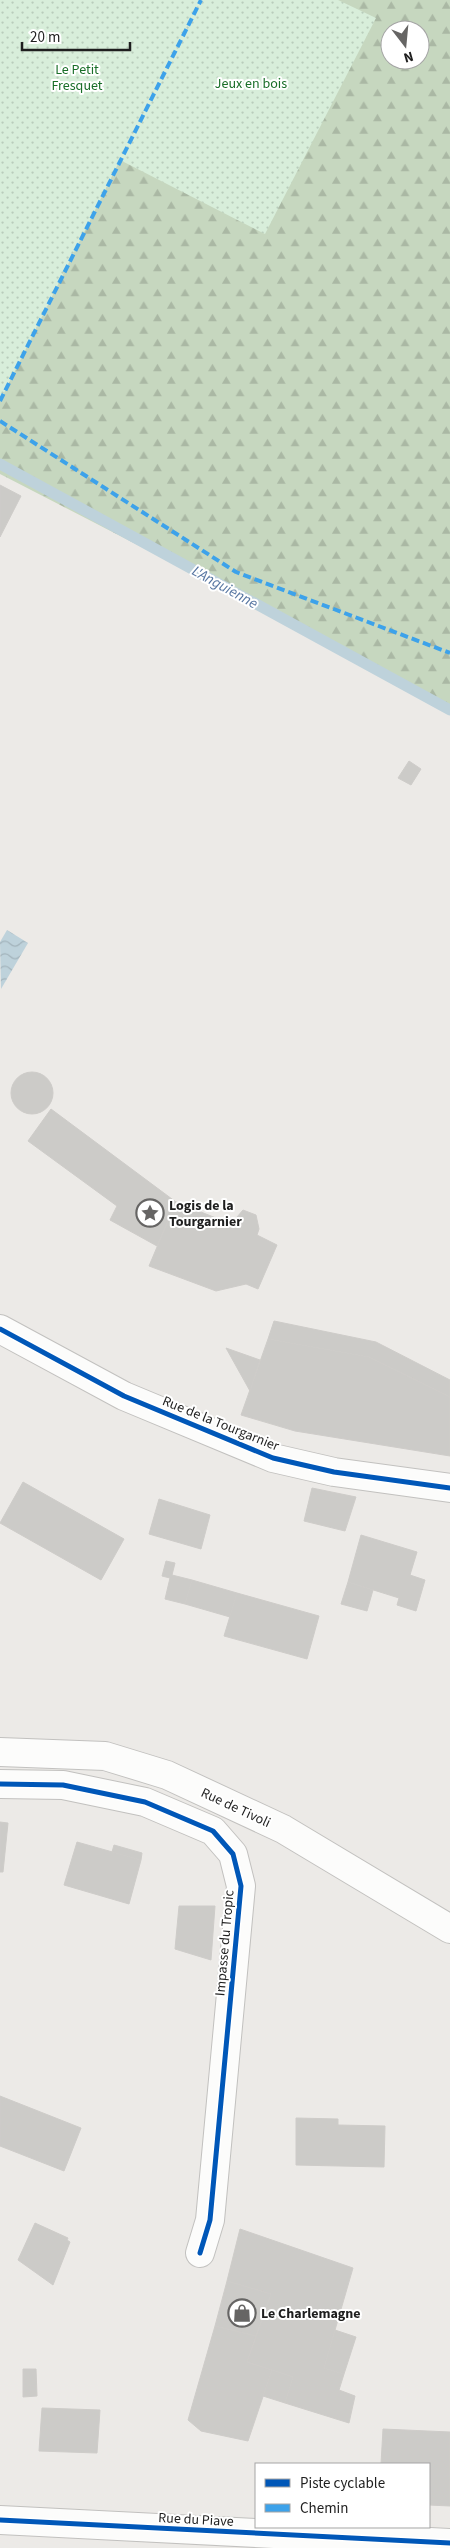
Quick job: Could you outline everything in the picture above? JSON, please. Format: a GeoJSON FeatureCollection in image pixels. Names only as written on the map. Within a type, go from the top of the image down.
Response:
{"type":"FeatureCollection","features":[{"type":"Feature","properties":{"kind":"street","name":"Rue de la Tourgarnier"},"geometry":{"type":"LineString","coordinates":[[0,1329],[124,1396],[273,1458],[334,1472],[450,1488]]}},
{"type":"Feature","properties":{"kind":"street","name":"Rue de Tivoli"},"geometry":{"type":"LineString","coordinates":[[0,1752],[105,1756],[167,1775],[283,1829],[450,1929]]}},
{"type":"Feature","properties":{"kind":"street","name":"Impasse du Tropic"},"geometry":{"type":"LineString","coordinates":[[0,1784],[63,1785],[145,1802],[213,1832],[233,1854],[241,1886],[210,2220],[200,2253]]}},
{"type":"Feature","properties":{"kind":"street","name":"Rue du Piave"},"geometry":{"type":"LineString","coordinates":[[0,2520],[450,2543]]}},
{"type":"Feature","properties":{"kind":"green space"},"geometry":{"type":"Polygon","coordinates":[[[0,0],[338,0],[376,18],[265,234],[120,160],[0,401],[0,0]]]}},
{"type":"Feature","properties":{"kind":"green space","name":"Jeux en bois"},"geometry":{"type":"Polygon","coordinates":[[[182,0],[450,0],[450,706],[0,474],[0,390],[182,0]]]}},
{"type":"Feature","properties":{"kind":"water"},"geometry":{"type":"Polygon","coordinates":[[[7,930],[28,943],[1,989],[0,942],[7,930]]]}},
{"type":"Feature","properties":{"kind":"building"},"geometry":{"type":"Polygon","coordinates":[[[0,485],[21,496],[0,537],[0,485]]]}},
{"type":"Feature","properties":{"kind":"building"},"geometry":{"type":"Polygon","coordinates":[[[409,761],[421,769],[411,785],[398,778],[409,761]]]}},
{"type":"Feature","properties":{"kind":"building"},"geometry":{"type":"Polygon","coordinates":[[[36,1072],[44,1075],[50,1081],[53,1093],[50,1105],[44,1111],[28,1114],[20,1111],[14,1105],[11,1089],[14,1081],[20,1075],[36,1072]]]}},
{"type":"Feature","properties":{"kind":"building"},"geometry":{"type":"Polygon","coordinates":[[[51,1109],[176,1202],[157,1246],[110,1220],[117,1206],[28,1141],[51,1109]]]}},
{"type":"Feature","properties":{"kind":"building"},"geometry":{"type":"Polygon","coordinates":[[[176,1202],[231,1224],[243,1210],[256,1215],[259,1229],[257,1235],[277,1245],[258,1289],[246,1284],[216,1291],[149,1266],[176,1202]]]}},
{"type":"Feature","properties":{"kind":"building"},"geometry":{"type":"Polygon","coordinates":[[[274,1321],[376,1342],[450,1380],[450,1397],[369,1357],[268,1339],[274,1321]]]}},
{"type":"Feature","properties":{"kind":"building"},"geometry":{"type":"Polygon","coordinates":[[[268,1339],[369,1357],[450,1397],[450,1456],[295,1431],[241,1415],[268,1339]]]}},
{"type":"Feature","properties":{"kind":"building"},"geometry":{"type":"Polygon","coordinates":[[[226,1348],[260,1360],[250,1391],[226,1348]]]}},
{"type":"Feature","properties":{"kind":"building"},"geometry":{"type":"Polygon","coordinates":[[[23,1482],[124,1539],[101,1580],[0,1523],[23,1482]]]}},
{"type":"Feature","properties":{"kind":"building"},"geometry":{"type":"Polygon","coordinates":[[[312,1488],[356,1497],[345,1531],[304,1521],[312,1488]]]}},
{"type":"Feature","properties":{"kind":"building"},"geometry":{"type":"Polygon","coordinates":[[[159,1499],[210,1515],[201,1549],[149,1534],[159,1499]]]}},
{"type":"Feature","properties":{"kind":"building"},"geometry":{"type":"Polygon","coordinates":[[[361,1535],[417,1552],[410,1575],[425,1580],[416,1611],[397,1605],[399,1598],[348,1582],[361,1535]]]}},
{"type":"Feature","properties":{"kind":"building"},"geometry":{"type":"Polygon","coordinates":[[[166,1561],[175,1563],[172,1575],[192,1580],[185,1604],[165,1599],[170,1578],[162,1576],[166,1561]]]}},
{"type":"Feature","properties":{"kind":"building"},"geometry":{"type":"Polygon","coordinates":[[[192,1580],[237,1593],[230,1617],[185,1604],[192,1580]]]}},
{"type":"Feature","properties":{"kind":"building"},"geometry":{"type":"Polygon","coordinates":[[[348,1582],[373,1590],[367,1611],[341,1604],[348,1582]]]}},
{"type":"Feature","properties":{"kind":"building"},"geometry":{"type":"Polygon","coordinates":[[[237,1593],[319,1616],[307,1659],[224,1636],[237,1593]]]}},
{"type":"Feature","properties":{"kind":"building"},"geometry":{"type":"Polygon","coordinates":[[[0,1822],[8,1823],[3,1872],[0,1872],[0,1822]]]}},
{"type":"Feature","properties":{"kind":"building"},"geometry":{"type":"Polygon","coordinates":[[[77,1842],[141,1860],[129,1904],[64,1885],[77,1842]]]}},
{"type":"Feature","properties":{"kind":"building"},"geometry":{"type":"Polygon","coordinates":[[[114,1845],[142,1853],[141,1860],[112,1852],[114,1845]]]}},
{"type":"Feature","properties":{"kind":"building"},"geometry":{"type":"Polygon","coordinates":[[[179,1906],[215,1906],[211,1960],[175,1949],[179,1906]]]}},
{"type":"Feature","properties":{"kind":"building"},"geometry":{"type":"Polygon","coordinates":[[[0,2096],[81,2128],[64,2171],[0,2146],[0,2096]]]}},
{"type":"Feature","properties":{"kind":"building"},"geometry":{"type":"Polygon","coordinates":[[[296,2118],[338,2119],[338,2125],[385,2126],[384,2167],[296,2165],[296,2118]]]}},
{"type":"Feature","properties":{"kind":"building"},"geometry":{"type":"Polygon","coordinates":[[[35,2223],[68,2238],[67,2240],[70,2242],[53,2285],[18,2260],[35,2223]]]}},
{"type":"Feature","properties":{"kind":"building"},"geometry":{"type":"Polygon","coordinates":[[[240,2229],[353,2268],[324,2368],[344,2374],[339,2390],[355,2396],[349,2423],[285,2403],[293,2377],[247,2362],[271,2294],[227,2281],[240,2229]]]}},
{"type":"Feature","properties":{"kind":"building"},"geometry":{"type":"Polygon","coordinates":[[[227,2281],[271,2294],[256,2336],[215,2326],[227,2281]]]}},
{"type":"Feature","properties":{"kind":"building"},"geometry":{"type":"Polygon","coordinates":[[[215,2326],[256,2336],[247,2362],[272,2370],[248,2441],[201,2431],[188,2420],[215,2326]]]}},
{"type":"Feature","properties":{"kind":"building"},"geometry":{"type":"Polygon","coordinates":[[[335,2330],[356,2337],[344,2374],[324,2368],[335,2330]]]}},
{"type":"Feature","properties":{"kind":"building"},"geometry":{"type":"Polygon","coordinates":[[[23,2369],[36,2369],[37,2396],[23,2397],[23,2369]]]}},
{"type":"Feature","properties":{"kind":"building"},"geometry":{"type":"Polygon","coordinates":[[[272,2370],[293,2377],[285,2403],[263,2396],[272,2370]]]}},
{"type":"Feature","properties":{"kind":"building"},"geometry":{"type":"Polygon","coordinates":[[[42,2408],[100,2410],[97,2453],[39,2451],[42,2408]]]}},
{"type":"Feature","properties":{"kind":"building"},"geometry":{"type":"Polygon","coordinates":[[[383,2429],[450,2432],[450,2506],[430,2505],[430,2463],[381,2463],[383,2429]]]}},
{"type":"Feature","properties":{"kind":"waterway","name":"L'Anguienne"},"geometry":{"type":"LineString","coordinates":[[0,464],[450,710]]}},
{"type":"Feature","properties":{"kind":"marked path"},"geometry":{"type":"LineString","coordinates":[[0,401],[201,0]]}},
{"type":"Feature","properties":{"kind":"marked path"},"geometry":{"type":"LineString","coordinates":[[0,421],[236,572],[450,653]]}},
{"type":"Feature","properties":{"kind":"cycle path"},"geometry":{"type":"LineString","coordinates":[[0,1329],[124,1396],[273,1458],[334,1472],[450,1488]]}},
{"type":"Feature","properties":{"kind":"cycle path"},"geometry":{"type":"LineString","coordinates":[[0,1784],[63,1785],[145,1802],[213,1831],[233,1854],[241,1886],[210,2220],[200,2253]]}},
{"type":"Feature","properties":{"kind":"cycle path"},"geometry":{"type":"LineString","coordinates":[[0,2520],[450,2543]]}},
{"type":"Feature","properties":{"kind":"place","name":"Logis de la Tourgarnier"},"geometry":{"type":"Point","coordinates":[150,1213]}},
{"type":"Feature","properties":{"kind":"place","name":"Le Charlemagne"},"geometry":{"type":"Point","coordinates":[242,2313]}},
{"type":"Feature","properties":{"kind":"park label","name":"Le Petit Fresquet"},"geometry":{"type":"Point","coordinates":[77,78]}}]}
